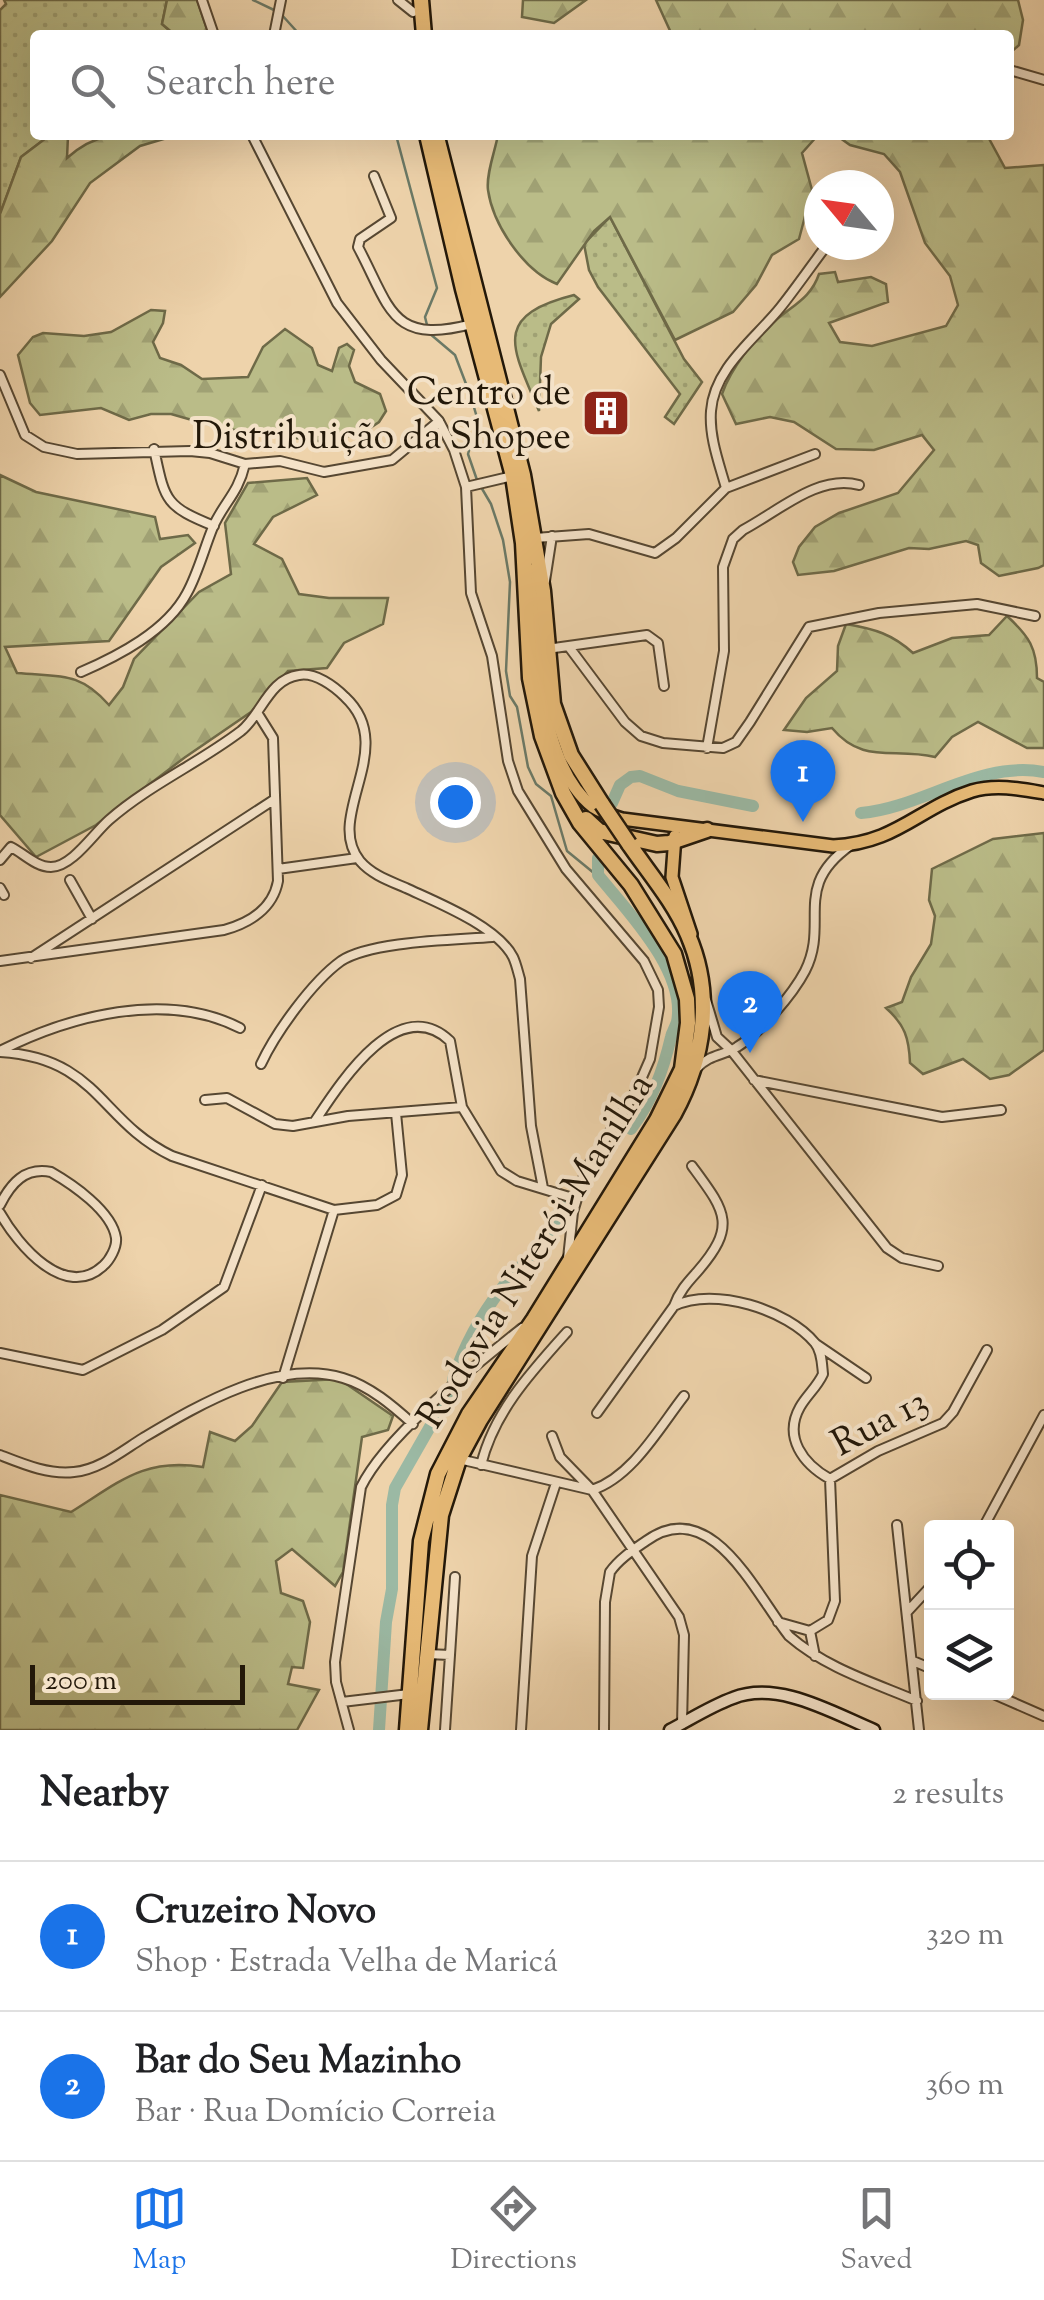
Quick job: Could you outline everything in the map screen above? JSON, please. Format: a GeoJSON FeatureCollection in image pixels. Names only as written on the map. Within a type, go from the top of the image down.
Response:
{"type":"FeatureCollection","features":[{"type":"Feature","properties":{"kind":"highway"},"geometry":{"type":"LineString","coordinates":[[415,30],[416,4]]}},
{"type":"Feature","properties":{"kind":"highway"},"geometry":{"type":"LineString","coordinates":[[416,4],[423,30]]}},
{"type":"Feature","properties":{"kind":"highway","name":"Rodovia Niterói-Manilha"},"geometry":{"type":"LineString","coordinates":[[408,1730],[421,1541],[438,1474],[468,1414],[534,1318],[657,1120],[678,1079],[688,1048],[687,999],[666,940],[631,885],[580,822],[549,758],[530,678],[522,543],[512,476],[428,140]]}},
{"type":"Feature","properties":{"kind":"highway","name":"Rodovia Niterói-Manilha"},"geometry":{"type":"LineString","coordinates":[[420,1730],[441,1515],[459,1459],[674,1114],[694,1072],[701,1034],[702,991],[694,952],[678,916],[582,774],[553,704],[535,538],[514,438],[438,140]]}},
{"type":"Feature","properties":{"kind":"highway"},"geometry":{"type":"LineString","coordinates":[[549,758],[590,824],[607,833],[657,844],[675,842],[706,830]]}},
{"type":"Feature","properties":{"kind":"highway"},"geometry":{"type":"LineString","coordinates":[[622,819],[612,824],[607,833],[608,846],[631,885]]}},
{"type":"Feature","properties":{"kind":"main road"},"geometry":{"type":"LineString","coordinates":[[535,538],[536,634],[547,723],[559,756],[583,796],[597,810],[622,819],[832,846],[887,836],[970,791],[998,787],[1044,793]]}},
{"type":"Feature","properties":{"kind":"main road"},"geometry":{"type":"LineString","coordinates":[[670,824],[675,842],[674,882],[687,916],[694,952]]}},
{"type":"Feature","properties":{"kind":"main road"},"geometry":{"type":"LineString","coordinates":[[674,860],[706,830]]}},
{"type":"Feature","properties":{"kind":"street"},"geometry":{"type":"LineString","coordinates":[[202,0],[212,30]]}},
{"type":"Feature","properties":{"kind":"street"},"geometry":{"type":"LineString","coordinates":[[275,30],[281,0]]}},
{"type":"Feature","properties":{"kind":"street"},"geometry":{"type":"LineString","coordinates":[[398,0],[416,4]]}},
{"type":"Feature","properties":{"kind":"street"},"geometry":{"type":"LineString","coordinates":[[1014,72],[1044,80]]}},
{"type":"Feature","properties":{"kind":"street"},"geometry":{"type":"LineString","coordinates":[[255,140],[337,304],[380,360],[439,421],[454,450],[470,486],[471,593],[492,656],[508,762],[518,792],[566,869],[644,961],[658,990],[650,1059],[636,1091],[586,1170],[576,1200],[568,1263]]}},
{"type":"Feature","properties":{"kind":"street"},"geometry":{"type":"LineString","coordinates":[[374,176],[392,218],[360,238],[358,247],[389,306],[410,327],[430,332],[472,324]]}},
{"type":"Feature","properties":{"kind":"street"},"geometry":{"type":"LineString","coordinates":[[726,488],[711,430],[710,408],[716,387],[727,367],[775,314],[816,260]]}},
{"type":"Feature","properties":{"kind":"street"},"geometry":{"type":"LineString","coordinates":[[0,376],[25,435],[44,447],[77,454],[154,449],[210,453],[245,464],[280,461],[318,472],[381,463],[400,456],[439,421]]}},
{"type":"Feature","properties":{"kind":"street"},"geometry":{"type":"LineString","coordinates":[[154,449],[168,500],[185,514],[214,526]]}},
{"type":"Feature","properties":{"kind":"street"},"geometry":{"type":"LineString","coordinates":[[535,538],[589,534],[655,553],[676,538],[726,488],[815,454]]}},
{"type":"Feature","properties":{"kind":"street"},"geometry":{"type":"LineString","coordinates":[[80,672],[112,659],[170,616],[189,591],[214,526],[236,493],[245,464]]}},
{"type":"Feature","properties":{"kind":"street"},"geometry":{"type":"LineString","coordinates":[[470,486],[512,476]]}},
{"type":"Feature","properties":{"kind":"street"},"geometry":{"type":"LineString","coordinates":[[708,748],[724,652],[723,567],[733,539],[823,484],[845,481],[859,485]]}},
{"type":"Feature","properties":{"kind":"street"},"geometry":{"type":"LineString","coordinates":[[543,590],[552,536]]}},
{"type":"Feature","properties":{"kind":"street"},"geometry":{"type":"LineString","coordinates":[[569,648],[634,731],[663,743],[723,748],[736,742],[809,628],[880,614],[977,604],[1035,616]]}},
{"type":"Feature","properties":{"kind":"street"},"geometry":{"type":"LineString","coordinates":[[547,649],[651,636],[661,654],[664,686]]}},
{"type":"Feature","properties":{"kind":"street"},"geometry":{"type":"LineString","coordinates":[[0,860],[6,850],[14,848],[43,866],[64,864],[121,810],[240,731],[258,714],[273,690],[296,675],[308,674],[321,680],[348,700],[359,716],[366,754],[349,829],[357,858],[376,874],[444,906],[495,937],[512,956],[520,978],[531,1126],[543,1188]]}},
{"type":"Feature","properties":{"kind":"street"},"geometry":{"type":"LineString","coordinates":[[0,962],[236,927],[272,901],[278,881],[273,738],[258,714]]}},
{"type":"Feature","properties":{"kind":"street"},"geometry":{"type":"LineString","coordinates":[[27,960],[276,799]]}},
{"type":"Feature","properties":{"kind":"street"},"geometry":{"type":"LineString","coordinates":[[694,1072],[710,1056],[730,1050],[773,1013],[806,970],[812,952],[814,890],[832,861],[853,845]]}},
{"type":"Feature","properties":{"kind":"street"},"geometry":{"type":"LineString","coordinates":[[832,846],[832,861]]}},
{"type":"Feature","properties":{"kind":"street"},"geometry":{"type":"LineString","coordinates":[[278,869],[357,858]]}},
{"type":"Feature","properties":{"kind":"street"},"geometry":{"type":"LineString","coordinates":[[70,880],[92,919]]}},
{"type":"Feature","properties":{"kind":"street"},"geometry":{"type":"LineString","coordinates":[[261,1064],[282,1026],[342,960],[418,942],[495,937]]}},
{"type":"Feature","properties":{"kind":"street"},"geometry":{"type":"LineString","coordinates":[[702,991],[712,1011],[717,1037],[887,1248],[902,1258],[938,1266]]}},
{"type":"Feature","properties":{"kind":"street"},"geometry":{"type":"LineString","coordinates":[[0,1052],[42,1030],[118,1012],[188,1012],[240,1028]]}},
{"type":"Feature","properties":{"kind":"street"},"geometry":{"type":"LineString","coordinates":[[315,1121],[349,1072],[384,1038],[401,1030],[436,1031],[450,1040],[462,1107],[501,1170],[517,1182],[576,1200]]}},
{"type":"Feature","properties":{"kind":"street"},"geometry":{"type":"LineString","coordinates":[[0,1052],[30,1054],[64,1067],[160,1150],[334,1210],[376,1205],[396,1195],[402,1174],[396,1113]]}},
{"type":"Feature","properties":{"kind":"street"},"geometry":{"type":"LineString","coordinates":[[752,1079],[942,1117],[1000,1110]]}},
{"type":"Feature","properties":{"kind":"street"},"geometry":{"type":"LineString","coordinates":[[205,1100],[236,1101],[284,1126],[462,1107]]}},
{"type":"Feature","properties":{"kind":"street"},"geometry":{"type":"LineString","coordinates":[[597,1413],[674,1306],[685,1284],[710,1256],[724,1225],[716,1199],[692,1166]]}},
{"type":"Feature","properties":{"kind":"street"},"geometry":{"type":"LineString","coordinates":[[0,1204],[13,1182],[25,1174],[51,1172],[104,1216],[116,1238],[114,1248],[102,1268],[89,1275],[62,1275],[34,1256],[0,1213]]}},
{"type":"Feature","properties":{"kind":"street"},"geometry":{"type":"LineString","coordinates":[[0,1352],[83,1370],[162,1330],[224,1288],[262,1185]]}},
{"type":"Feature","properties":{"kind":"street"},"geometry":{"type":"LineString","coordinates":[[283,1378],[334,1210]]}},
{"type":"Feature","properties":{"kind":"street"},"geometry":{"type":"LineString","coordinates":[[674,1306],[696,1300],[750,1305],[788,1321],[866,1378]]}},
{"type":"Feature","properties":{"kind":"street"},"geometry":{"type":"LineString","coordinates":[[349,1730],[335,1662],[361,1487],[370,1470],[413,1424],[463,1376],[534,1318]]}},
{"type":"Feature","properties":{"kind":"street"},"geometry":{"type":"LineString","coordinates":[[482,1465],[488,1440],[508,1403],[566,1332]]}},
{"type":"Feature","properties":{"kind":"street"},"geometry":{"type":"LineString","coordinates":[[816,1344],[823,1374],[798,1410],[792,1435],[812,1468],[830,1479]]}},
{"type":"Feature","properties":{"kind":"street","name":"Rua 13"},"geometry":{"type":"LineString","coordinates":[[810,1631],[828,1620],[835,1601],[830,1479],[943,1423],[954,1412],[987,1350]]}},
{"type":"Feature","properties":{"kind":"street"},"geometry":{"type":"LineString","coordinates":[[0,1456],[56,1472],[86,1470],[231,1390],[306,1374],[345,1378],[413,1424]]}},
{"type":"Feature","properties":{"kind":"street"},"geometry":{"type":"LineString","coordinates":[[459,1459],[592,1490],[615,1478],[630,1464],[684,1396]]}},
{"type":"Feature","properties":{"kind":"street"},"geometry":{"type":"LineString","coordinates":[[988,1520],[1044,1415]]}},
{"type":"Feature","properties":{"kind":"street"},"geometry":{"type":"LineString","coordinates":[[552,1436],[560,1457],[592,1490],[679,1617],[684,1635],[682,1724]]}},
{"type":"Feature","properties":{"kind":"street"},"geometry":{"type":"LineString","coordinates":[[522,1730],[532,1556],[556,1483]]}},
{"type":"Feature","properties":{"kind":"street"},"geometry":{"type":"LineString","coordinates":[[897,1525],[919,1730]]}},
{"type":"Feature","properties":{"kind":"street"},"geometry":{"type":"LineString","coordinates":[[604,1730],[608,1584],[615,1565],[657,1534],[674,1527],[699,1530],[723,1548],[789,1636],[815,1656],[916,1701]]}},
{"type":"Feature","properties":{"kind":"street"},"geometry":{"type":"LineString","coordinates":[[445,1730],[455,1576]]}},
{"type":"Feature","properties":{"kind":"street"},"geometry":{"type":"LineString","coordinates":[[907,1612],[924,1594]]}},
{"type":"Feature","properties":{"kind":"street"},"geometry":{"type":"LineString","coordinates":[[778,1622],[810,1631],[815,1656]]}},
{"type":"Feature","properties":{"kind":"street"},"geometry":{"type":"LineString","coordinates":[[427,1654],[450,1655]]}},
{"type":"Feature","properties":{"kind":"street"},"geometry":{"type":"LineString","coordinates":[[913,1661],[924,1666]]}},
{"type":"Feature","properties":{"kind":"street"},"geometry":{"type":"LineString","coordinates":[[670,1730],[734,1697],[767,1693],[808,1703],[874,1730]]}},
{"type":"Feature","properties":{"kind":"street"},"geometry":{"type":"LineString","coordinates":[[342,1702],[410,1694]]}},
{"type":"Feature","properties":{"kind":"street"},"geometry":{"type":"LineString","coordinates":[[1012,1700],[1044,1716]]}},
{"type":"Feature","properties":{"kind":"green space"},"geometry":{"type":"Polygon","coordinates":[[[4,0],[167,0],[162,24],[169,30],[30,30],[30,140],[43,140],[21,157],[0,214],[0,10],[6,4],[4,0]]]}},
{"type":"Feature","properties":{"kind":"green space"},"geometry":{"type":"Polygon","coordinates":[[[167,0],[197,0],[207,30],[169,30],[162,24],[167,0]]]}},
{"type":"Feature","properties":{"kind":"green space"},"geometry":{"type":"Polygon","coordinates":[[[523,0],[586,0],[554,23],[522,17],[523,0]]]}},
{"type":"Feature","properties":{"kind":"green space"},"geometry":{"type":"Polygon","coordinates":[[[656,0],[1018,0],[1023,20],[1019,45],[1014,50],[1014,30],[670,30],[656,0]]]}},
{"type":"Feature","properties":{"kind":"green space"},"geometry":{"type":"Polygon","coordinates":[[[43,140],[68,140],[67,158],[96,140],[160,140],[140,146],[90,183],[52,241],[0,297],[0,214],[21,157],[43,140]]]}},
{"type":"Feature","properties":{"kind":"green space"},"geometry":{"type":"Polygon","coordinates":[[[497,140],[814,140],[802,153],[807,170],[799,239],[772,255],[756,285],[733,312],[675,340],[610,217],[594,231],[557,284],[533,269],[512,245],[496,218],[488,190],[497,140]]]}},
{"type":"Feature","properties":{"kind":"green space"},"geometry":{"type":"Polygon","coordinates":[[[843,140],[990,140],[1005,168],[1044,165],[1044,565],[1038,568],[999,576],[981,563],[978,545],[966,541],[929,549],[909,548],[834,571],[798,575],[793,562],[815,527],[839,513],[898,493],[934,450],[922,435],[874,450],[836,449],[794,422],[770,417],[736,424],[722,394],[731,374],[759,336],[806,295],[819,274],[835,272],[838,282],[871,277],[886,284],[888,302],[829,323],[840,342],[872,346],[946,326],[958,305],[950,276],[925,243],[900,172],[884,154],[843,140]]]}},
{"type":"Feature","properties":{"kind":"green space"},"geometry":{"type":"Polygon","coordinates":[[[610,217],[684,359],[702,382],[674,424],[665,417],[680,394],[589,270],[584,244],[610,217]]]}},
{"type":"Feature","properties":{"kind":"green space"},"geometry":{"type":"Polygon","coordinates":[[[574,295],[579,299],[551,324],[541,357],[539,411],[521,369],[515,337],[519,324],[530,313],[574,295]]]}},
{"type":"Feature","properties":{"kind":"green space"},"geometry":{"type":"Polygon","coordinates":[[[151,310],[165,311],[153,342],[160,358],[181,365],[202,379],[248,377],[263,347],[285,329],[312,348],[318,365],[332,371],[339,348],[347,344],[354,350],[349,366],[355,382],[380,394],[386,411],[379,422],[364,432],[325,442],[220,428],[171,414],[129,420],[101,408],[40,415],[30,403],[18,355],[33,337],[43,333],[84,336],[111,332],[151,310]]]}},
{"type":"Feature","properties":{"kind":"green space"},"geometry":{"type":"Polygon","coordinates":[[[0,475],[36,492],[155,517],[160,539],[188,535],[195,543],[161,567],[109,641],[5,647],[17,673],[78,681],[109,705],[123,687],[134,659],[199,592],[231,574],[225,523],[248,483],[307,478],[317,495],[273,517],[254,544],[282,559],[299,594],[388,598],[383,624],[344,643],[327,668],[288,671],[251,712],[96,825],[36,857],[0,815],[0,475]]]}},
{"type":"Feature","properties":{"kind":"green space"},"geometry":{"type":"Polygon","coordinates":[[[1007,616],[1030,643],[1037,678],[1044,682],[1044,748],[1027,748],[978,722],[952,737],[935,757],[867,751],[855,747],[832,728],[784,730],[806,698],[837,671],[838,646],[846,624],[882,633],[913,653],[952,638],[989,635],[1007,616]]]}},
{"type":"Feature","properties":{"kind":"green space"},"geometry":{"type":"Polygon","coordinates":[[[1044,833],[1044,1050],[1009,1075],[990,1079],[963,1059],[923,1074],[910,1063],[905,1032],[886,1008],[902,1002],[911,977],[931,944],[935,916],[929,900],[932,869],[993,839],[1044,833]]]}},
{"type":"Feature","properties":{"kind":"green space"},"geometry":{"type":"Polygon","coordinates":[[[339,1379],[393,1416],[388,1430],[362,1437],[343,1572],[335,1586],[292,1549],[276,1561],[281,1593],[303,1601],[310,1622],[303,1668],[292,1667],[288,1684],[319,1690],[297,1730],[0,1730],[0,1495],[71,1512],[118,1482],[148,1469],[203,1467],[210,1432],[235,1441],[252,1426],[282,1382],[339,1379]]]}},
{"type":"Feature","properties":{"kind":"waterway"},"geometry":{"type":"LineString","coordinates":[[253,0],[274,10]]}},
{"type":"Feature","properties":{"kind":"waterway"},"geometry":{"type":"LineString","coordinates":[[281,14],[295,30]]}},
{"type":"Feature","properties":{"kind":"waterway"},"geometry":{"type":"LineString","coordinates":[[397,140],[437,288],[425,317],[427,325]]}},
{"type":"Feature","properties":{"kind":"waterway"},"geometry":{"type":"LineString","coordinates":[[429,333],[455,355],[471,397],[478,421],[468,454],[477,480]]}},
{"type":"Feature","properties":{"kind":"waterway"},"geometry":{"type":"LineString","coordinates":[[481,487],[503,540],[510,582],[506,671],[528,767],[536,784],[551,796],[567,851],[600,878]]}},
{"type":"Feature","properties":{"kind":"waterway"},"geometry":{"type":"LineString","coordinates":[[861,813],[906,803],[974,778],[1020,770],[1044,772]]}},
{"type":"Feature","properties":{"kind":"waterway"},"geometry":{"type":"LineString","coordinates":[[612,803],[620,785],[640,776],[678,791],[753,806]]}},
{"type":"Feature","properties":{"kind":"waterway"},"geometry":{"type":"LineString","coordinates":[[598,858],[598,875],[652,942],[673,982],[678,1002],[677,1022],[660,1074],[631,1129]]}},
{"type":"Feature","properties":{"kind":"waterway"},"geometry":{"type":"LineString","coordinates":[[453,1379],[480,1320],[547,1236],[562,1198]]}},
{"type":"Feature","properties":{"kind":"waterway"},"geometry":{"type":"LineString","coordinates":[[379,1730],[392,1589],[395,1488],[447,1397]]}},
{"type":"Feature","properties":{"kind":"place","name":"Centro de Distribuição da Shopee"},"geometry":{"type":"Point","coordinates":[606,413]}},
{"type":"Feature","properties":{"kind":"place","name":"Cruzeiro Novo"},"geometry":{"type":"Point","coordinates":[803,822]}},
{"type":"Feature","properties":{"kind":"place","name":"Bar do Seu Mazinho"},"geometry":{"type":"Point","coordinates":[750,1053]}}]}
